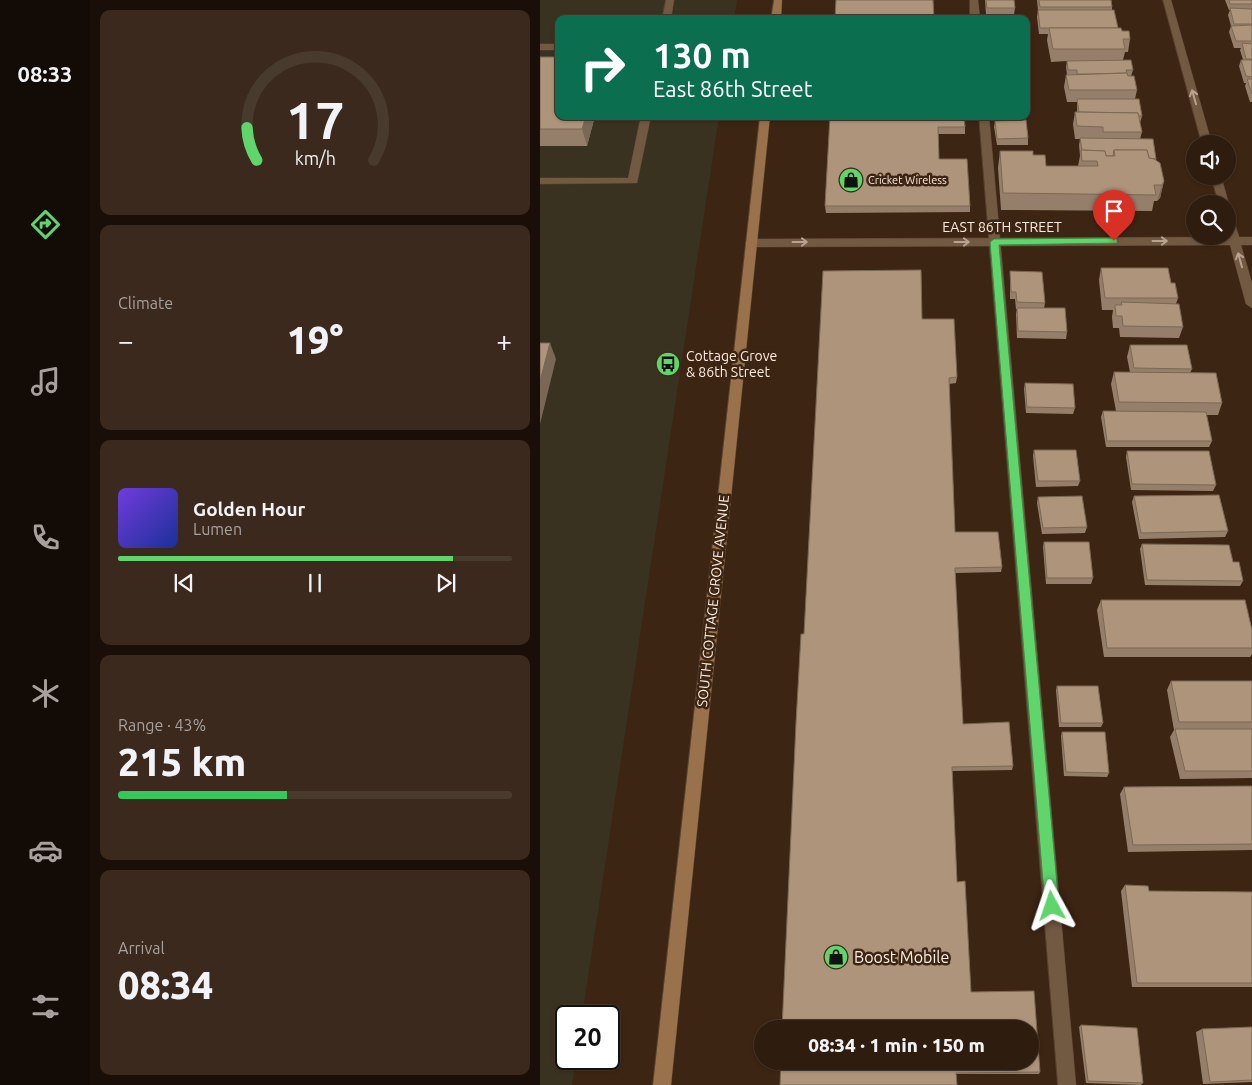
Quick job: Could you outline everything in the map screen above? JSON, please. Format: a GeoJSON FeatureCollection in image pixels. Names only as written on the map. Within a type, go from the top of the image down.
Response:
{"type":"FeatureCollection","features":[{"type":"Feature","properties":{"kind":"main road"},"geometry":{"type":"LineString","coordinates":[[776,15],[778,0]]}},
{"type":"Feature","properties":{"kind":"main road","name":"SOUTH COTTAGE GROVE AVENUE"},"geometry":{"type":"LineString","coordinates":[[662,1085],[765,120]]}},
{"type":"Feature","properties":{"kind":"street"},"geometry":{"type":"LineString","coordinates":[[667,15],[670,0]]}},
{"type":"Feature","properties":{"kind":"street"},"geometry":{"type":"LineString","coordinates":[[974,0],[975,15]]}},
{"type":"Feature","properties":{"kind":"street"},"geometry":{"type":"LineString","coordinates":[[1167,0],[1204,135]]}},
{"type":"Feature","properties":{"kind":"street"},"geometry":{"type":"LineString","coordinates":[[540,47],[555,47]]}},
{"type":"Feature","properties":{"kind":"street"},"geometry":{"type":"LineString","coordinates":[[540,181],[632,181],[645,120]]}},
{"type":"Feature","properties":{"kind":"street"},"geometry":{"type":"LineString","coordinates":[[984,120],[1067,1085]]}},
{"type":"Feature","properties":{"kind":"street","name":"EAST 86TH STREET"},"geometry":{"type":"LineString","coordinates":[[751,242],[1186,241]]}},
{"type":"Feature","properties":{"kind":"street","name":"EAST 86TH STREET"},"geometry":{"type":"LineString","coordinates":[[1236,241],[1252,241]]}},
{"type":"Feature","properties":{"kind":"street"},"geometry":{"type":"LineString","coordinates":[[1235,245],[1252,304]]}},
{"type":"Feature","properties":{"kind":"shaded area"},"geometry":{"type":"Polygon","coordinates":[[[540,0],[737,0],[735,15],[555,15],[555,120],[718,120],[584,1005],[555,1005],[555,1070],[574,1070],[572,1085],[540,1085],[540,0]]]}},
{"type":"Feature","properties":{"kind":"building"},"geometry":{"type":"Polygon","coordinates":[[[836,0],[933,0],[934,15],[835,15],[836,0]]]}},
{"type":"Feature","properties":{"kind":"building"},"geometry":{"type":"Polygon","coordinates":[[[986,0],[1014,0],[1015,8],[987,8],[986,0]]]}},
{"type":"Feature","properties":{"kind":"building"},"geometry":{"type":"Polygon","coordinates":[[[1039,0],[1111,0],[1112,7],[1040,7],[1039,0]]]}},
{"type":"Feature","properties":{"kind":"building"},"geometry":{"type":"Polygon","coordinates":[[[1229,0],[1252,0],[1252,4],[1230,4],[1229,0]]]}},
{"type":"Feature","properties":{"kind":"building"},"geometry":{"type":"Polygon","coordinates":[[[1230,8],[1252,9],[1252,24],[1234,24],[1230,8]]]}},
{"type":"Feature","properties":{"kind":"building"},"geometry":{"type":"Polygon","coordinates":[[[1038,10],[1114,10],[1118,28],[1040,28],[1038,10]]]}},
{"type":"Feature","properties":{"kind":"building"},"geometry":{"type":"Polygon","coordinates":[[[1252,25],[1252,41],[1236,41],[1231,26],[1252,25]]]}},
{"type":"Feature","properties":{"kind":"building"},"geometry":{"type":"Polygon","coordinates":[[[1049,28],[1121,28],[1122,31],[1129,31],[1130,39],[1123,39],[1125,49],[1053,49],[1049,28]]]}},
{"type":"Feature","properties":{"kind":"building"},"geometry":{"type":"Polygon","coordinates":[[[1242,43],[1252,44],[1252,59],[1246,59],[1242,43]]]}},
{"type":"Feature","properties":{"kind":"building"},"geometry":{"type":"Polygon","coordinates":[[[540,57],[555,57],[555,120],[585,120],[582,129],[540,129],[540,57]]]}},
{"type":"Feature","properties":{"kind":"building"},"geometry":{"type":"Polygon","coordinates":[[[1131,60],[1133,70],[1126,70],[1127,73],[1090,74],[1077,74],[1077,70],[1068,70],[1067,61],[1131,60]]]}},
{"type":"Feature","properties":{"kind":"building"},"geometry":{"type":"Polygon","coordinates":[[[1241,60],[1252,60],[1252,77],[1246,76],[1241,60]]]}},
{"type":"Feature","properties":{"kind":"building"},"geometry":{"type":"Polygon","coordinates":[[[1127,73],[1128,76],[1134,76],[1137,90],[1069,90],[1066,75],[1127,73]]]}},
{"type":"Feature","properties":{"kind":"building"},"geometry":{"type":"Polygon","coordinates":[[[1247,79],[1252,79],[1252,94],[1247,79]]]}},
{"type":"Feature","properties":{"kind":"building"},"geometry":{"type":"Polygon","coordinates":[[[1077,99],[1139,99],[1142,116],[1139,116],[1138,113],[1079,112],[1077,99]]]}},
{"type":"Feature","properties":{"kind":"building"},"geometry":{"type":"Polygon","coordinates":[[[1075,112],[1138,113],[1142,132],[1103,132],[1103,127],[1077,126],[1075,112]]]}},
{"type":"Feature","properties":{"kind":"building"},"geometry":{"type":"Polygon","coordinates":[[[830,120],[964,120],[965,127],[938,127],[939,159],[967,159],[970,206],[825,206],[830,120]]]}},
{"type":"Feature","properties":{"kind":"building"},"geometry":{"type":"Polygon","coordinates":[[[1026,120],[1028,138],[997,139],[995,121],[1026,120]]]}},
{"type":"Feature","properties":{"kind":"building"},"geometry":{"type":"Polygon","coordinates":[[[1080,138],[1153,139],[1156,159],[1149,158],[1147,150],[1114,150],[1113,156],[1106,156],[1105,151],[1082,150],[1080,138]]]}},
{"type":"Feature","properties":{"kind":"building"},"geometry":{"type":"Polygon","coordinates":[[[1081,150],[1105,151],[1106,156],[1115,156],[1114,150],[1147,150],[1149,158],[1160,163],[1164,181],[1162,185],[1154,185],[1156,195],[1003,193],[1000,151],[1033,151],[1033,155],[1045,155],[1046,166],[1098,166],[1097,161],[1082,161],[1081,150]]]}},
{"type":"Feature","properties":{"kind":"building"},"geometry":{"type":"Polygon","coordinates":[[[1101,268],[1168,268],[1171,283],[1175,283],[1178,298],[1105,298],[1101,268]]]}},
{"type":"Feature","properties":{"kind":"building"},"geometry":{"type":"Polygon","coordinates":[[[921,270],[922,319],[954,319],[957,377],[949,378],[955,532],[998,532],[1002,567],[955,568],[963,724],[1009,722],[1013,766],[952,767],[957,882],[965,881],[971,992],[1034,991],[1036,1020],[782,1020],[796,723],[801,634],[804,634],[823,271],[921,270]]]}},
{"type":"Feature","properties":{"kind":"building"},"geometry":{"type":"Polygon","coordinates":[[[1010,271],[1042,272],[1045,303],[1017,302],[1016,292],[1011,292],[1010,271]]]}},
{"type":"Feature","properties":{"kind":"building"},"geometry":{"type":"Polygon","coordinates":[[[1121,302],[1179,304],[1183,327],[1123,326],[1122,316],[1116,316],[1115,305],[1122,305],[1121,302]]]}},
{"type":"Feature","properties":{"kind":"building"},"geometry":{"type":"Polygon","coordinates":[[[1017,308],[1065,308],[1067,332],[1018,331],[1017,308]]]}},
{"type":"Feature","properties":{"kind":"building"},"geometry":{"type":"Polygon","coordinates":[[[540,343],[550,343],[540,381],[540,343]]]}},
{"type":"Feature","properties":{"kind":"building"},"geometry":{"type":"Polygon","coordinates":[[[1130,345],[1187,345],[1192,369],[1134,368],[1130,345]]]}},
{"type":"Feature","properties":{"kind":"building"},"geometry":{"type":"Polygon","coordinates":[[[1114,372],[1216,373],[1222,403],[1119,402],[1114,372]]]}},
{"type":"Feature","properties":{"kind":"building"},"geometry":{"type":"Polygon","coordinates":[[[1025,383],[1073,384],[1075,408],[1027,407],[1025,383]]]}},
{"type":"Feature","properties":{"kind":"building"},"geometry":{"type":"Polygon","coordinates":[[[1103,411],[1206,412],[1212,441],[1107,441],[1103,411]]]}},
{"type":"Feature","properties":{"kind":"building"},"geometry":{"type":"Polygon","coordinates":[[[1034,450],[1076,450],[1080,481],[1038,481],[1034,450]]]}},
{"type":"Feature","properties":{"kind":"building"},"geometry":{"type":"Polygon","coordinates":[[[1127,451],[1209,451],[1216,485],[1132,484],[1127,451]]]}},
{"type":"Feature","properties":{"kind":"building"},"geometry":{"type":"Polygon","coordinates":[[[1219,495],[1228,531],[1141,533],[1134,496],[1219,495]]]}},
{"type":"Feature","properties":{"kind":"building"},"geometry":{"type":"Polygon","coordinates":[[[1082,496],[1087,527],[1043,528],[1038,497],[1082,496]]]}},
{"type":"Feature","properties":{"kind":"building"},"geometry":{"type":"Polygon","coordinates":[[[1044,542],[1089,542],[1093,578],[1047,578],[1044,542]]]}},
{"type":"Feature","properties":{"kind":"building"},"geometry":{"type":"Polygon","coordinates":[[[1142,544],[1229,545],[1233,562],[1239,562],[1243,581],[1147,580],[1142,544]]]}},
{"type":"Feature","properties":{"kind":"building"},"geometry":{"type":"Polygon","coordinates":[[[1101,600],[1245,600],[1252,630],[1252,648],[1107,648],[1101,600]]]}},
{"type":"Feature","properties":{"kind":"building"},"geometry":{"type":"Polygon","coordinates":[[[1171,681],[1252,681],[1252,722],[1179,722],[1171,681]]]}},
{"type":"Feature","properties":{"kind":"building"},"geometry":{"type":"Polygon","coordinates":[[[1057,686],[1098,686],[1103,723],[1061,723],[1057,686]]]}},
{"type":"Feature","properties":{"kind":"building"},"geometry":{"type":"Polygon","coordinates":[[[1175,729],[1252,729],[1252,771],[1185,771],[1175,729]]]}},
{"type":"Feature","properties":{"kind":"building"},"geometry":{"type":"Polygon","coordinates":[[[1062,732],[1105,732],[1109,773],[1066,772],[1062,732]]]}},
{"type":"Feature","properties":{"kind":"building"},"geometry":{"type":"Polygon","coordinates":[[[1252,786],[1252,844],[1133,845],[1124,787],[1252,786]]]}},
{"type":"Feature","properties":{"kind":"building"},"geometry":{"type":"Polygon","coordinates":[[[1125,885],[1148,886],[1149,891],[1252,892],[1252,983],[1137,983],[1125,885]]]}},
{"type":"Feature","properties":{"kind":"building"},"geometry":{"type":"Polygon","coordinates":[[[1081,1025],[1137,1028],[1143,1083],[1088,1081],[1081,1025]]]}},
{"type":"Feature","properties":{"kind":"building"},"geometry":{"type":"Polygon","coordinates":[[[1252,1027],[1252,1080],[1210,1082],[1202,1029],[1252,1027]]]}},
{"type":"Feature","properties":{"kind":"building"},"geometry":{"type":"Polygon","coordinates":[[[1039,1058],[1040,1072],[956,1073],[957,1085],[780,1085],[781,1070],[1039,1070],[1039,1058]]]}},
{"type":"Feature","properties":{"kind":"place","name":"Cricket Wireless"},"geometry":{"type":"Point","coordinates":[851,180]}},
{"type":"Feature","properties":{"kind":"place","name":"Cottage Grove & 86th Street"},"geometry":{"type":"Point","coordinates":[668,364]}},
{"type":"Feature","properties":{"kind":"place","name":"Boost Mobile"},"geometry":{"type":"Point","coordinates":[836,957]}},
{"type":"Feature","properties":{"kind":"route"},"geometry":{"type":"LineString","coordinates":[[1052,906],[994,242],[1114,241]]}}]}
